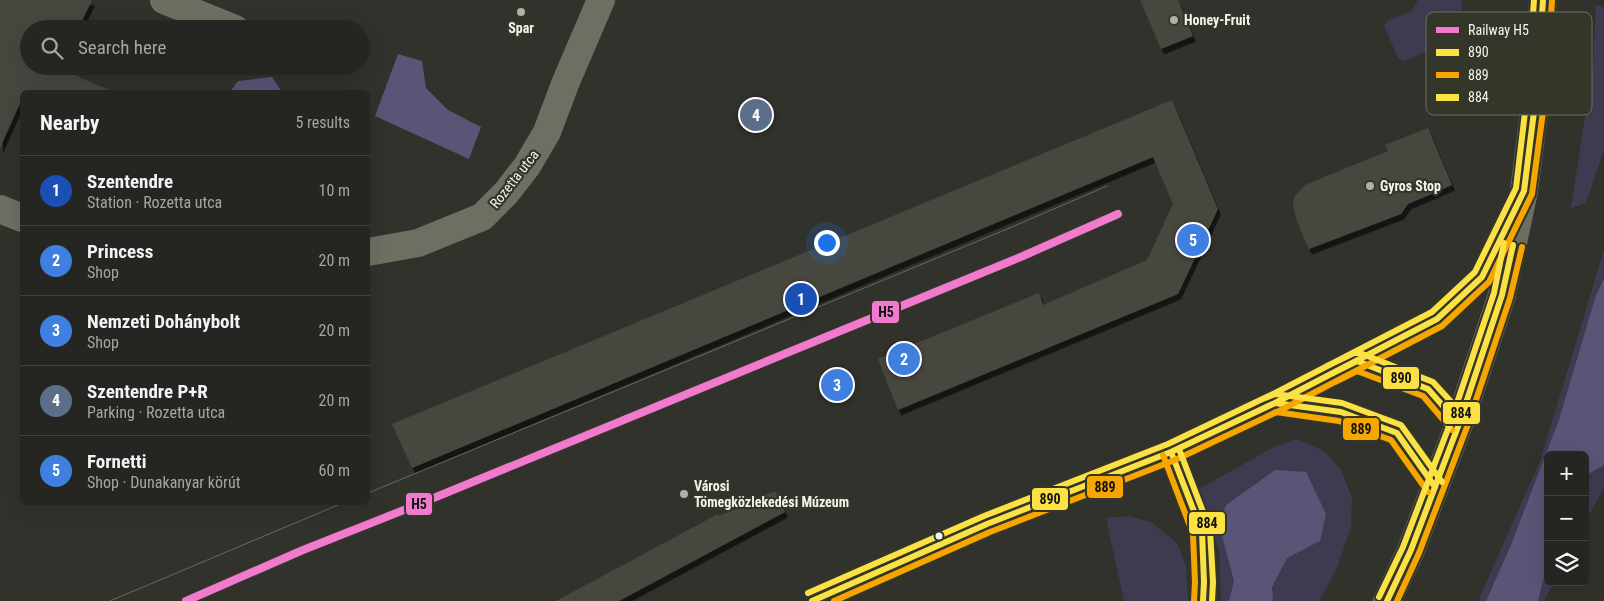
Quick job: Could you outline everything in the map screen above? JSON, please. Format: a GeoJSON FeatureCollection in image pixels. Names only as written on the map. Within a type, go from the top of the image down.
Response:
{"type":"FeatureCollection","features":[{"type":"Feature","properties":{"kind":"main road"},"geometry":{"type":"LineString","coordinates":[[1387,601],[1411,550],[1459,424],[1502,295],[1524,191],[1534,115]]}},
{"type":"Feature","properties":{"kind":"street"},"geometry":{"type":"LineString","coordinates":[[164,0],[214,20]]}},
{"type":"Feature","properties":{"kind":"street","name":"Rozetta utca"},"geometry":{"type":"LineString","coordinates":[[370,252],[418,243],[482,217],[506,193],[527,166],[547,132],[565,84],[601,0]]}},
{"type":"Feature","properties":{"kind":"street"},"geometry":{"type":"LineString","coordinates":[[0,209],[20,217]]}},
{"type":"Feature","properties":{"kind":"shaded area"},"geometry":{"type":"Polygon","coordinates":[[[1418,0],[1462,0],[1461,12],[1426,12],[1426,52],[1404,61],[1398,58],[1384,26],[1387,21],[1411,11],[1418,0]]]}},
{"type":"Feature","properties":{"kind":"shaded area"},"geometry":{"type":"Polygon","coordinates":[[[1596,4],[1604,8],[1604,149],[1586,203],[1571,208],[1585,115],[1592,115],[1596,4]]]}},
{"type":"Feature","properties":{"kind":"shaded area"},"geometry":{"type":"Polygon","coordinates":[[[398,54],[422,61],[426,88],[448,110],[481,127],[469,159],[375,116],[398,54]]]}},
{"type":"Feature","properties":{"kind":"shaded area"},"geometry":{"type":"Polygon","coordinates":[[[272,77],[281,90],[231,90],[238,81],[272,77]]]}},
{"type":"Feature","properties":{"kind":"shaded area"},"geometry":{"type":"Polygon","coordinates":[[[1604,250],[1604,487],[1589,515],[1589,451],[1544,451],[1544,586],[1552,586],[1544,601],[1478,601],[1540,461],[1604,250]]]}},
{"type":"Feature","properties":{"kind":"shaded area"},"geometry":{"type":"Polygon","coordinates":[[[1604,279],[1604,465],[1589,474],[1589,451],[1547,451],[1559,420],[1596,295],[1604,279]]]}},
{"type":"Feature","properties":{"kind":"shaded area"},"geometry":{"type":"Polygon","coordinates":[[[1296,439],[1324,451],[1341,470],[1352,498],[1351,527],[1337,568],[1319,601],[1220,601],[1219,550],[1199,489],[1274,447],[1296,439]]]}},
{"type":"Feature","properties":{"kind":"shaded area"},"geometry":{"type":"Polygon","coordinates":[[[1544,459],[1544,576],[1538,601],[1486,601],[1511,545],[1544,459]]]}},
{"type":"Feature","properties":{"kind":"shaded area"},"geometry":{"type":"Polygon","coordinates":[[[1275,470],[1306,472],[1326,514],[1320,541],[1287,558],[1272,587],[1273,601],[1229,601],[1234,581],[1219,524],[1226,505],[1275,470]]]}},
{"type":"Feature","properties":{"kind":"shaded area"},"geometry":{"type":"Polygon","coordinates":[[[1129,516],[1151,522],[1177,543],[1186,566],[1188,601],[1124,601],[1106,518],[1129,516]]]}},
{"type":"Feature","properties":{"kind":"building"},"geometry":{"type":"Polygon","coordinates":[[[0,0],[92,0],[82,20],[20,20],[20,75],[74,75],[109,90],[20,90],[20,103],[0,148],[0,0]]]}},
{"type":"Feature","properties":{"kind":"building"},"geometry":{"type":"Polygon","coordinates":[[[1140,0],[1178,0],[1193,36],[1161,49],[1140,0]]]}},
{"type":"Feature","properties":{"kind":"building"},"geometry":{"type":"Polygon","coordinates":[[[1172,100],[1218,209],[1178,294],[898,410],[878,359],[1039,293],[1043,305],[1147,260],[1173,204],[1153,157],[412,468],[392,424],[1172,100]]]}},
{"type":"Feature","properties":{"kind":"building"},"geometry":{"type":"Polygon","coordinates":[[[1428,128],[1452,185],[1408,204],[1401,214],[1309,249],[1296,219],[1293,204],[1294,197],[1305,185],[1388,151],[1385,145],[1428,128]]]}},
{"type":"Feature","properties":{"kind":"building"},"geometry":{"type":"Polygon","coordinates":[[[775,491],[785,512],[619,601],[556,601],[718,514],[719,516],[775,491]]]}},
{"type":"Feature","properties":{"kind":"tram line"},"geometry":{"type":"LineString","coordinates":[[370,492],[1107,186]]}},
{"type":"Feature","properties":{"kind":"tram line"},"geometry":{"type":"LineString","coordinates":[[110,601],[338,505]]}},
{"type":"Feature","properties":{"kind":"rail line","name":"H5"},"geometry":{"type":"LineString","coordinates":[[186,601],[303,550],[1023,256],[1118,214]]}},
{"type":"Feature","properties":{"kind":"transit line","name":"884"},"geometry":{"type":"LineString","coordinates":[[1533,12],[1534,0]]}},
{"type":"Feature","properties":{"kind":"transit line","name":"890"},"geometry":{"type":"LineString","coordinates":[[1542,12],[1543,0]]}},
{"type":"Feature","properties":{"kind":"transit line","name":"889"},"geometry":{"type":"LineString","coordinates":[[1551,12],[1552,1]]}},
{"type":"Feature","properties":{"kind":"transit line","name":"884"},"geometry":{"type":"LineString","coordinates":[[808,593],[984,516],[1168,444],[1271,395],[1432,312],[1475,272],[1516,188],[1525,115]]}},
{"type":"Feature","properties":{"kind":"transit line","name":"890"},"geometry":{"type":"LineString","coordinates":[[812,601],[987,524],[1171,452],[1275,403],[1437,319],[1482,277],[1524,191],[1534,115]]}},
{"type":"Feature","properties":{"kind":"transit line","name":"889"},"geometry":{"type":"LineString","coordinates":[[834,601],[990,532],[1175,460],[1279,411],[1442,326],[1489,282],[1532,194],[1543,115]]}},
{"type":"Feature","properties":{"kind":"transit line","name":"884"},"geometry":{"type":"LineString","coordinates":[[1379,597],[1403,547],[1451,421],[1494,293],[1504,243]]}},
{"type":"Feature","properties":{"kind":"transit line","name":"890"},"geometry":{"type":"LineString","coordinates":[[1387,601],[1411,550],[1459,424],[1502,295],[1513,245]]}},
{"type":"Feature","properties":{"kind":"transit line","name":"889"},"geometry":{"type":"LineString","coordinates":[[1397,601],[1419,553],[1467,427],[1510,298],[1522,247]]}},
{"type":"Feature","properties":{"kind":"transit line","name":"884"},"geometry":{"type":"LineString","coordinates":[[1327,366],[1354,353],[1360,353],[1433,382],[1466,418]]}},
{"type":"Feature","properties":{"kind":"transit line","name":"890"},"geometry":{"type":"LineString","coordinates":[[1331,374],[1357,361],[1428,389],[1459,424]]}},
{"type":"Feature","properties":{"kind":"transit line","name":"889"},"geometry":{"type":"LineString","coordinates":[[1335,382],[1357,371],[1423,396],[1452,430]]}},
{"type":"Feature","properties":{"kind":"transit line","name":"884"},"geometry":{"type":"LineString","coordinates":[[1260,400],[1275,394],[1342,403],[1401,425],[1442,482]]}},
{"type":"Feature","properties":{"kind":"transit line","name":"890"},"geometry":{"type":"LineString","coordinates":[[1264,408],[1275,403],[1341,412],[1397,433],[1435,487]]}},
{"type":"Feature","properties":{"kind":"transit line","name":"889"},"geometry":{"type":"LineString","coordinates":[[1268,416],[1276,412],[1339,421],[1391,440],[1428,492]]}},
{"type":"Feature","properties":{"kind":"transit line","name":"884"},"geometry":{"type":"LineString","coordinates":[[1179,449],[1210,530],[1213,582],[1212,601]]}},
{"type":"Feature","properties":{"kind":"transit line","name":"890"},"geometry":{"type":"LineString","coordinates":[[1171,452],[1202,532],[1203,601]]}},
{"type":"Feature","properties":{"kind":"transit line","name":"889"},"geometry":{"type":"LineString","coordinates":[[1163,455],[1193,534],[1194,601]]}},
{"type":"Feature","properties":{"kind":"place","name":"Spar"},"geometry":{"type":"Point","coordinates":[521,12]}},
{"type":"Feature","properties":{"kind":"place","name":"Honey-Fruit"},"geometry":{"type":"Point","coordinates":[1174,20]}},
{"type":"Feature","properties":{"kind":"place","name":"Szentendre P+R"},"geometry":{"type":"Point","coordinates":[756,115]}},
{"type":"Feature","properties":{"kind":"place","name":"Gyros Stop"},"geometry":{"type":"Point","coordinates":[1370,186]}},
{"type":"Feature","properties":{"kind":"place","name":"Fornetti"},"geometry":{"type":"Point","coordinates":[1193,240]}},
{"type":"Feature","properties":{"kind":"place","name":"Szentendre"},"geometry":{"type":"Point","coordinates":[801,299]}},
{"type":"Feature","properties":{"kind":"place","name":"Princess"},"geometry":{"type":"Point","coordinates":[904,359]}},
{"type":"Feature","properties":{"kind":"place","name":"Nemzeti Dohánybolt"},"geometry":{"type":"Point","coordinates":[837,385]}},
{"type":"Feature","properties":{"kind":"place","name":"Városi Tömegközlekedési Múzeum"},"geometry":{"type":"Point","coordinates":[684,494]}}]}
